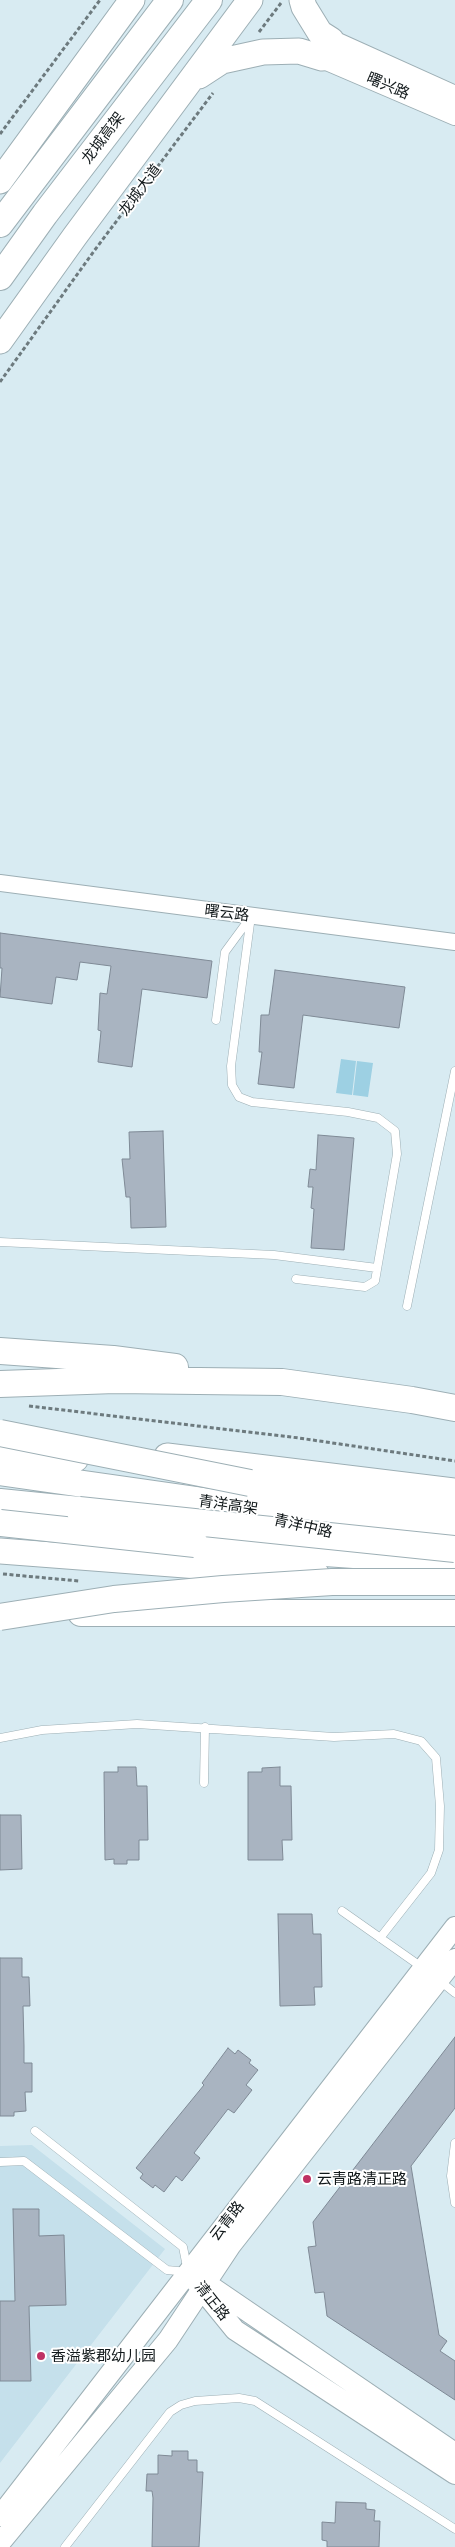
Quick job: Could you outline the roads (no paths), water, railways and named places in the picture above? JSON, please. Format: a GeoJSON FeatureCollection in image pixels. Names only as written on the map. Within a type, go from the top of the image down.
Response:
{"type":"FeatureCollection","features":[{"type":"Feature","properties":{"kind":"highway","name":"龙城高架"},"geometry":{"type":"LineString","coordinates":[[0,224],[10,188],[170,0]]}},
{"type":"Feature","properties":{"kind":"highway","name":"龙城高架"},"geometry":{"type":"LineString","coordinates":[[0,277],[45,214],[209,0]]}},
{"type":"Feature","properties":{"kind":"highway"},"geometry":{"type":"LineString","coordinates":[[0,1351],[113,1359],[412,1400],[455,1408]]}},
{"type":"Feature","properties":{"kind":"highway"},"geometry":{"type":"LineString","coordinates":[[0,1384],[115,1380],[282,1382]]}},
{"type":"Feature","properties":{"kind":"highway"},"geometry":{"type":"LineString","coordinates":[[0,1433],[250,1483]]}},
{"type":"Feature","properties":{"kind":"highway","name":"青洋高架"},"geometry":{"type":"LineString","coordinates":[[0,1449],[455,1512]]}},
{"type":"Feature","properties":{"kind":"highway","name":"青洋高架"},"geometry":{"type":"LineString","coordinates":[[0,1472],[455,1537]]}},
{"type":"Feature","properties":{"kind":"highway"},"geometry":{"type":"LineString","coordinates":[[0,1502],[455,1549]]}},
{"type":"Feature","properties":{"kind":"highway"},"geometry":{"type":"LineString","coordinates":[[0,1523],[195,1544],[455,1561]]}},
{"type":"Feature","properties":{"kind":"highway"},"geometry":{"type":"LineString","coordinates":[[7,1616],[114,1599],[223,1589],[332,1582],[453,1586]]}},
{"type":"Feature","properties":{"kind":"highway"},"geometry":{"type":"LineString","coordinates":[[7,1616],[137,1611],[455,1613]]}},
{"type":"Feature","properties":{"kind":"main road"},"geometry":{"type":"LineString","coordinates":[[10,188],[132,0]]}},
{"type":"Feature","properties":{"kind":"main road","name":"龙城大道"},"geometry":{"type":"LineString","coordinates":[[0,341],[250,0]]}},
{"type":"Feature","properties":{"kind":"main road"},"geometry":{"type":"LineString","coordinates":[[189,83],[222,61],[263,52],[326,49],[320,32],[304,7],[302,0]]}},
{"type":"Feature","properties":{"kind":"main road"},"geometry":{"type":"LineString","coordinates":[[0,1433],[455,1491]]}},
{"type":"Feature","properties":{"kind":"main road","name":"青洋中路"},"geometry":{"type":"LineString","coordinates":[[0,1483],[252,1514],[455,1561]]}},
{"type":"Feature","properties":{"kind":"main road"},"geometry":{"type":"LineString","coordinates":[[0,1523],[78,1558]]}},
{"type":"Feature","properties":{"kind":"main road"},"geometry":{"type":"LineString","coordinates":[[0,1551],[453,1586]]}},
{"type":"Feature","properties":{"kind":"street","name":"曙兴路"},"geometry":{"type":"LineString","coordinates":[[326,49],[455,96]]}},
{"type":"Feature","properties":{"kind":"street","name":"曙兴路"},"geometry":{"type":"LineString","coordinates":[[326,49],[455,115]]}},
{"type":"Feature","properties":{"kind":"street","name":"曙云路"},"geometry":{"type":"LineString","coordinates":[[0,883],[455,942]]}},
{"type":"Feature","properties":{"kind":"street","name":"云青路"},"geometry":{"type":"LineString","coordinates":[[0,2543],[168,2340],[232,2245],[431,1974],[455,1927]]}},
{"type":"Feature","properties":{"kind":"street","name":"云青路"},"geometry":{"type":"LineString","coordinates":[[0,2516],[188,2272],[431,1974],[455,1959]]}},
{"type":"Feature","properties":{"kind":"street","name":"清正路"},"geometry":{"type":"LineString","coordinates":[[188,2272],[205,2287],[455,2453]]}},
{"type":"Feature","properties":{"kind":"street","name":"清正路"},"geometry":{"type":"LineString","coordinates":[[205,2287],[235,2330],[455,2474]]}},
{"type":"Feature","properties":{"kind":"lane"},"geometry":{"type":"LineString","coordinates":[[216,1020],[225,952],[251,916]]}},
{"type":"Feature","properties":{"kind":"lane"},"geometry":{"type":"LineString","coordinates":[[251,916],[230,1066],[232,1085],[239,1097],[252,1102],[348,1112],[378,1118],[395,1131],[397,1154],[375,1281],[365,1287],[296,1279]]}},
{"type":"Feature","properties":{"kind":"lane"},"geometry":{"type":"LineString","coordinates":[[407,1306],[455,1071]]}},
{"type":"Feature","properties":{"kind":"lane"},"geometry":{"type":"LineString","coordinates":[[0,1242],[274,1255],[377,1268]]}},
{"type":"Feature","properties":{"kind":"lane"},"geometry":{"type":"LineString","coordinates":[[0,1738],[42,1730],[137,1724],[334,1737],[394,1734],[422,1741],[436,1758],[440,1806],[439,1850],[431,1873],[380,1938]]}},
{"type":"Feature","properties":{"kind":"lane"},"geometry":{"type":"LineString","coordinates":[[204,1783],[205,1727]]}},
{"type":"Feature","properties":{"kind":"lane"},"geometry":{"type":"LineString","coordinates":[[342,1912],[455,1993]]}},
{"type":"Feature","properties":{"kind":"lane"},"geometry":{"type":"LineString","coordinates":[[0,2162],[24,2161],[167,2270],[188,2272],[183,2247],[35,2131]]}},
{"type":"Feature","properties":{"kind":"lane"},"geometry":{"type":"LineString","coordinates":[[455,2143],[451,2176],[455,2203]]}},
{"type":"Feature","properties":{"kind":"lane"},"geometry":{"type":"LineString","coordinates":[[65,2547],[170,2412],[181,2405],[195,2401],[240,2398],[255,2402],[455,2529]]}},
{"type":"Feature","properties":{"kind":"place","name":"云青路清正路"},"geometry":{"type":"Point","coordinates":[307,2179]}},
{"type":"Feature","properties":{"kind":"place","name":"香溢紫郡幼儿园"},"geometry":{"type":"Point","coordinates":[41,2356]}}]}
